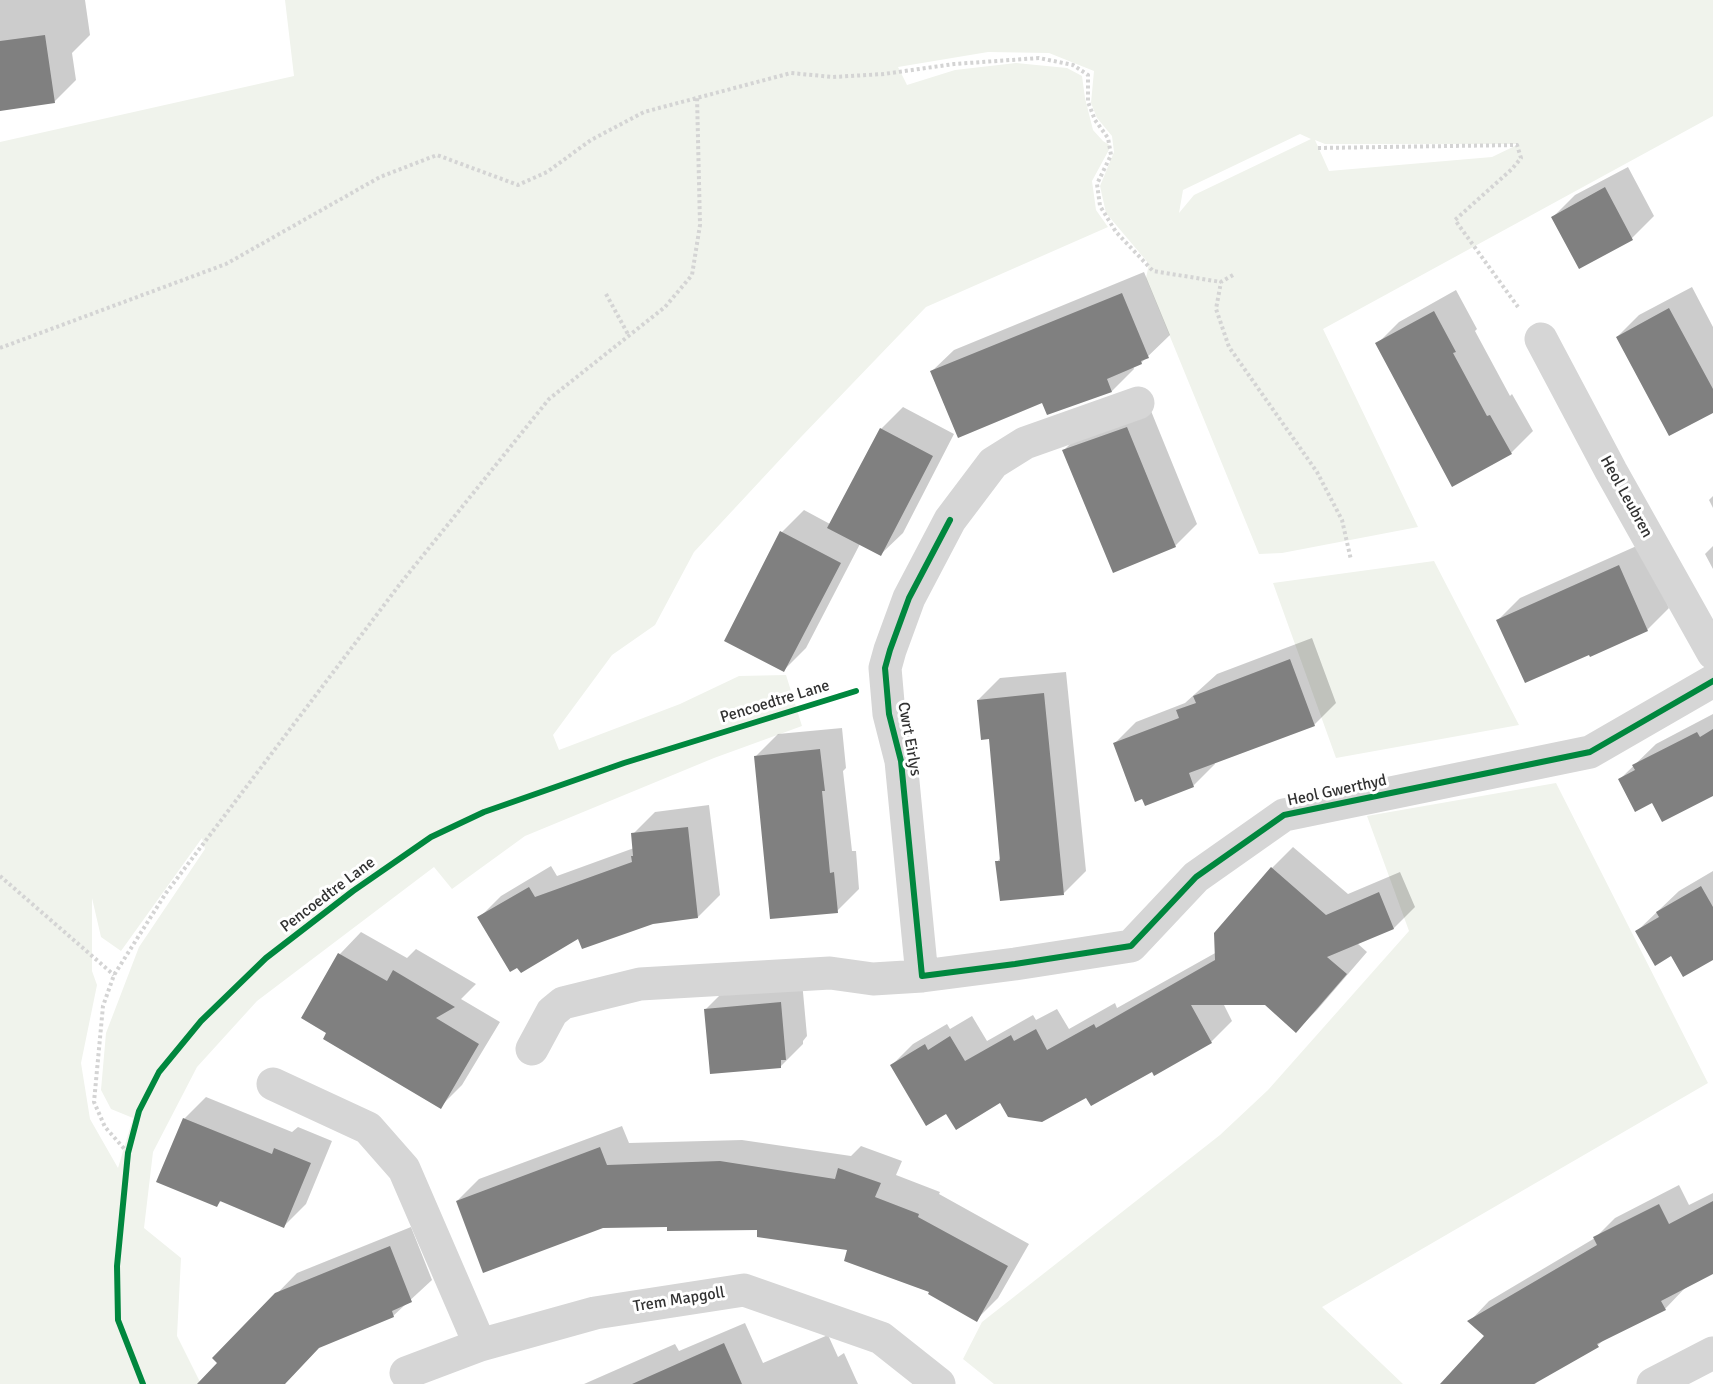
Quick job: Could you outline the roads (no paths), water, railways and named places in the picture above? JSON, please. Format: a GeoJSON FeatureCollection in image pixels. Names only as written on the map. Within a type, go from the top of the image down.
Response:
{"type":"FeatureCollection","features":[{"type":"Feature","properties":{"kind":"street","name":"Heol Leubren"},"geometry":{"type":"LineString","coordinates":[[1541,339],[1611,471],[1713,653]]}},
{"type":"Feature","properties":{"kind":"street","name":"Cwrt Eirlys"},"geometry":{"type":"LineString","coordinates":[[922,976],[901,761],[889,714],[885,668],[909,598],[950,520],[993,463],[1025,443],[1138,403]]}},
{"type":"Feature","properties":{"kind":"street","name":"Heol Gwerthyd"},"geometry":{"type":"LineString","coordinates":[[532,1049],[552,1012],[563,1003],[640,984],[830,973],[873,979],[922,976],[1131,946],[1196,877],[1284,815],[1590,752],[1713,681]]}},
{"type":"Feature","properties":{"kind":"street"},"geometry":{"type":"LineString","coordinates":[[273,1084],[368,1128],[404,1169],[480,1345]]}},
{"type":"Feature","properties":{"kind":"street","name":"Trem Mapgoll"},"geometry":{"type":"LineString","coordinates":[[406,1374],[480,1345],[596,1312],[744,1290],[881,1338],[939,1384]]}},
{"type":"Feature","properties":{"kind":"street"},"geometry":{"type":"LineString","coordinates":[[1653,1384],[1713,1353]]}}]}
